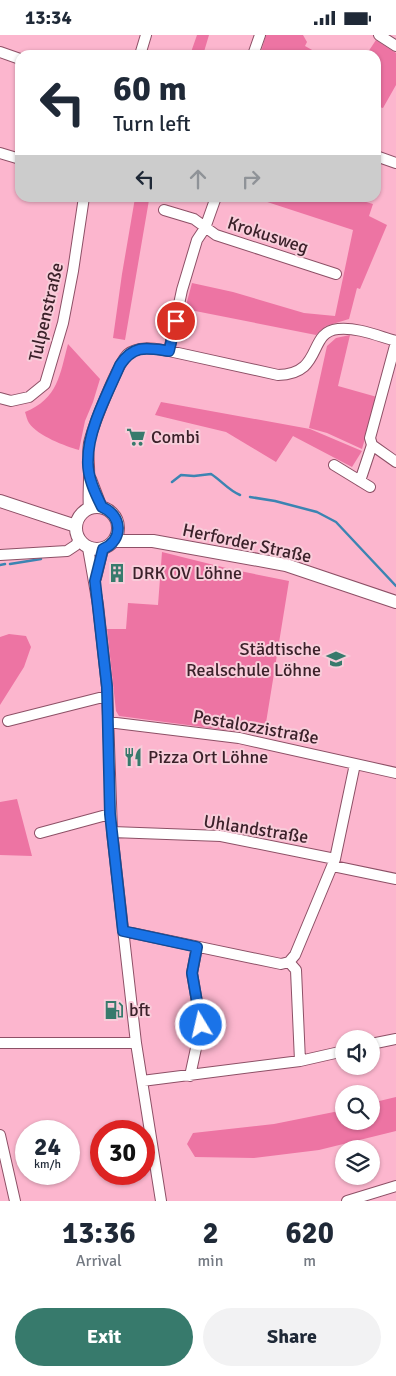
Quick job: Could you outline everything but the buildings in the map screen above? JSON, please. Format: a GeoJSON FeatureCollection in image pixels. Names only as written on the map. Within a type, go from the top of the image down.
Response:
{"type":"FeatureCollection","features":[{"type":"Feature","properties":{"kind":"main road"},"geometry":{"type":"LineString","coordinates":[[0,501],[40,514],[86,515],[107,509],[115,516],[118,526],[114,541],[103,549],[84,543],[86,515]]}},
{"type":"Feature","properties":{"kind":"main road","name":"Herforder Straße"},"geometry":{"type":"LineString","coordinates":[[118,526],[148,541]]}},
{"type":"Feature","properties":{"kind":"main road","name":"Herforder Straße"},"geometry":{"type":"LineString","coordinates":[[114,541],[148,541],[286,565],[396,601]]}},
{"type":"Feature","properties":{"kind":"street"},"geometry":{"type":"LineString","coordinates":[[142,50],[146,35]]}},
{"type":"Feature","properties":{"kind":"street"},"geometry":{"type":"LineString","coordinates":[[255,50],[260,35]]}},
{"type":"Feature","properties":{"kind":"street"},"geometry":{"type":"LineString","coordinates":[[379,35],[396,46]]}},
{"type":"Feature","properties":{"kind":"street"},"geometry":{"type":"LineString","coordinates":[[0,52],[15,57]]}},
{"type":"Feature","properties":{"kind":"street"},"geometry":{"type":"LineString","coordinates":[[0,155],[15,158]]}},
{"type":"Feature","properties":{"kind":"street"},"geometry":{"type":"LineString","coordinates":[[381,158],[396,163]]}},
{"type":"Feature","properties":{"kind":"street","name":"Tulpenstraße"},"geometry":{"type":"LineString","coordinates":[[0,398],[11,401],[29,397],[45,385],[63,323],[74,271],[83,202]]}},
{"type":"Feature","properties":{"kind":"street"},"geometry":{"type":"LineString","coordinates":[[169,351],[182,290],[197,240],[205,228],[214,202]]}},
{"type":"Feature","properties":{"kind":"street","name":"Krokusweg"},"geometry":{"type":"LineString","coordinates":[[164,210],[194,219],[216,235],[336,274]]}},
{"type":"Feature","properties":{"kind":"street"},"geometry":{"type":"LineString","coordinates":[[86,515],[90,476],[88,460],[89,442],[106,399],[127,355],[137,350],[148,348],[278,375],[290,375],[304,368],[313,356],[316,345],[324,335],[332,330],[340,328],[355,330],[396,341],[360,481]]}},
{"type":"Feature","properties":{"kind":"street"},"geometry":{"type":"LineString","coordinates":[[371,442],[396,462]]}},
{"type":"Feature","properties":{"kind":"street"},"geometry":{"type":"LineString","coordinates":[[334,465],[370,487]]}},
{"type":"Feature","properties":{"kind":"street"},"geometry":{"type":"LineString","coordinates":[[0,555],[62,552],[84,543],[95,581],[107,697],[112,833],[136,1043],[161,1201]]}},
{"type":"Feature","properties":{"kind":"street"},"geometry":{"type":"LineString","coordinates":[[95,581],[103,549]]}},
{"type":"Feature","properties":{"kind":"street"},"geometry":{"type":"LineString","coordinates":[[8,721],[107,697]]}},
{"type":"Feature","properties":{"kind":"street","name":"Pestalozzistraße"},"geometry":{"type":"LineString","coordinates":[[108,722],[238,737],[396,773]]}},
{"type":"Feature","properties":{"kind":"street"},"geometry":{"type":"LineString","coordinates":[[123,931],[281,964],[289,962],[295,955],[334,863],[356,764]]}},
{"type":"Feature","properties":{"kind":"street"},"geometry":{"type":"LineString","coordinates":[[40,833],[110,814]]}},
{"type":"Feature","properties":{"kind":"street","name":"Uhlandstraße"},"geometry":{"type":"LineString","coordinates":[[112,833],[221,836],[396,879]]}},
{"type":"Feature","properties":{"kind":"street"},"geometry":{"type":"LineString","coordinates":[[190,1075],[201,1025],[192,973],[197,947]]}},
{"type":"Feature","properties":{"kind":"street"},"geometry":{"type":"LineString","coordinates":[[289,962],[296,970],[300,1061]]}},
{"type":"Feature","properties":{"kind":"street"},"geometry":{"type":"LineString","coordinates":[[380,1042],[396,1039]]}},
{"type":"Feature","properties":{"kind":"street"},"geometry":{"type":"LineString","coordinates":[[0,1043],[136,1043]]}},
{"type":"Feature","properties":{"kind":"street"},"geometry":{"type":"LineString","coordinates":[[142,1081],[300,1061],[335,1053]]}},
{"type":"Feature","properties":{"kind":"street"},"geometry":{"type":"LineString","coordinates":[[0,1135],[15,1201]]}},
{"type":"Feature","properties":{"kind":"street"},"geometry":{"type":"LineString","coordinates":[[347,1201],[391,1188],[390,1201]]}},
{"type":"Feature","properties":{"kind":"shaded area"},"geometry":{"type":"Polygon","coordinates":[[[197,35],[209,35],[204,50],[192,50],[197,35]]]}},
{"type":"Feature","properties":{"kind":"shaded area"},"geometry":{"type":"Polygon","coordinates":[[[266,35],[303,35],[307,42],[305,46],[312,50],[262,50],[266,35]]]}},
{"type":"Feature","properties":{"kind":"shaded area"},"geometry":{"type":"Polygon","coordinates":[[[376,40],[396,53],[396,85],[383,108],[381,107],[381,50],[369,50],[376,40]]]}},
{"type":"Feature","properties":{"kind":"shaded area"},"geometry":{"type":"Polygon","coordinates":[[[134,202],[149,202],[125,340],[113,338],[134,202]]]}},
{"type":"Feature","properties":{"kind":"shaded area"},"geometry":{"type":"Polygon","coordinates":[[[267,202],[366,202],[373,204],[369,216],[387,225],[360,289],[357,288],[349,319],[326,326],[316,335],[185,309],[192,283],[233,292],[304,313],[335,316],[353,230],[267,202]]]}},
{"type":"Feature","properties":{"kind":"shaded area"},"geometry":{"type":"Polygon","coordinates":[[[350,335],[338,386],[377,397],[362,449],[327,433],[309,428],[327,346],[336,338],[350,335]]]}},
{"type":"Feature","properties":{"kind":"shaded area"},"geometry":{"type":"Polygon","coordinates":[[[68,344],[100,379],[85,421],[79,450],[59,443],[33,428],[25,412],[36,407],[51,393],[60,375],[68,344]]]}},
{"type":"Feature","properties":{"kind":"shaded area"},"geometry":{"type":"Polygon","coordinates":[[[161,402],[310,429],[362,451],[352,467],[293,436],[276,462],[226,432],[155,415],[161,402]]]}},
{"type":"Feature","properties":{"kind":"shaded area"},"geometry":{"type":"Polygon","coordinates":[[[162,552],[289,581],[264,735],[119,716],[116,711],[107,629],[126,629],[128,603],[158,605],[162,552]]]}},
{"type":"Feature","properties":{"kind":"shaded area"},"geometry":{"type":"Polygon","coordinates":[[[9,634],[26,636],[31,647],[24,667],[0,705],[0,637],[9,634]]]}},
{"type":"Feature","properties":{"kind":"shaded area"},"geometry":{"type":"Polygon","coordinates":[[[17,799],[32,856],[0,855],[0,802],[17,799]]]}},
{"type":"Feature","properties":{"kind":"shaded area"},"geometry":{"type":"Polygon","coordinates":[[[396,1097],[396,1131],[360,1140],[335,1140],[335,1146],[319,1150],[254,1158],[195,1157],[187,1144],[193,1133],[274,1124],[335,1112],[335,1130],[380,1130],[380,1101],[396,1097]]]}},
{"type":"Feature","properties":{"kind":"waterway"},"geometry":{"type":"LineString","coordinates":[[172,482],[181,475],[211,474],[240,495]]}},
{"type":"Feature","properties":{"kind":"waterway"},"geometry":{"type":"LineString","coordinates":[[250,497],[275,501],[317,512],[336,522],[396,586]]}},
{"type":"Feature","properties":{"kind":"waterway"},"geometry":{"type":"LineString","coordinates":[[10,564],[41,559]]}},
{"type":"Feature","properties":{"kind":"waterway"},"geometry":{"type":"LineString","coordinates":[[0,565],[5,564]]}},
{"type":"Feature","properties":{"kind":"place","name":"Combi"},"geometry":{"type":"Point","coordinates":[136,437]}},
{"type":"Feature","properties":{"kind":"place","name":"DRK OV Löhne"},"geometry":{"type":"Point","coordinates":[117,573]}},
{"type":"Feature","properties":{"kind":"place","name":"Städtische Realschule Löhne"},"geometry":{"type":"Point","coordinates":[336,659]}},
{"type":"Feature","properties":{"kind":"place","name":"Pizza Ort Löhne"},"geometry":{"type":"Point","coordinates":[133,757]}},
{"type":"Feature","properties":{"kind":"place","name":"bft"},"geometry":{"type":"Point","coordinates":[114,1010]}},
{"type":"Feature","properties":{"kind":"route"},"geometry":{"type":"LineString","coordinates":[[176,321],[169,351],[148,348],[137,350],[127,355],[120,365],[89,442],[88,460],[90,476],[97,497],[102,507],[115,516],[118,526],[117,536],[114,541],[103,549],[95,581],[107,687],[110,814],[123,931],[197,947],[192,973],[201,1025]]}}]}
